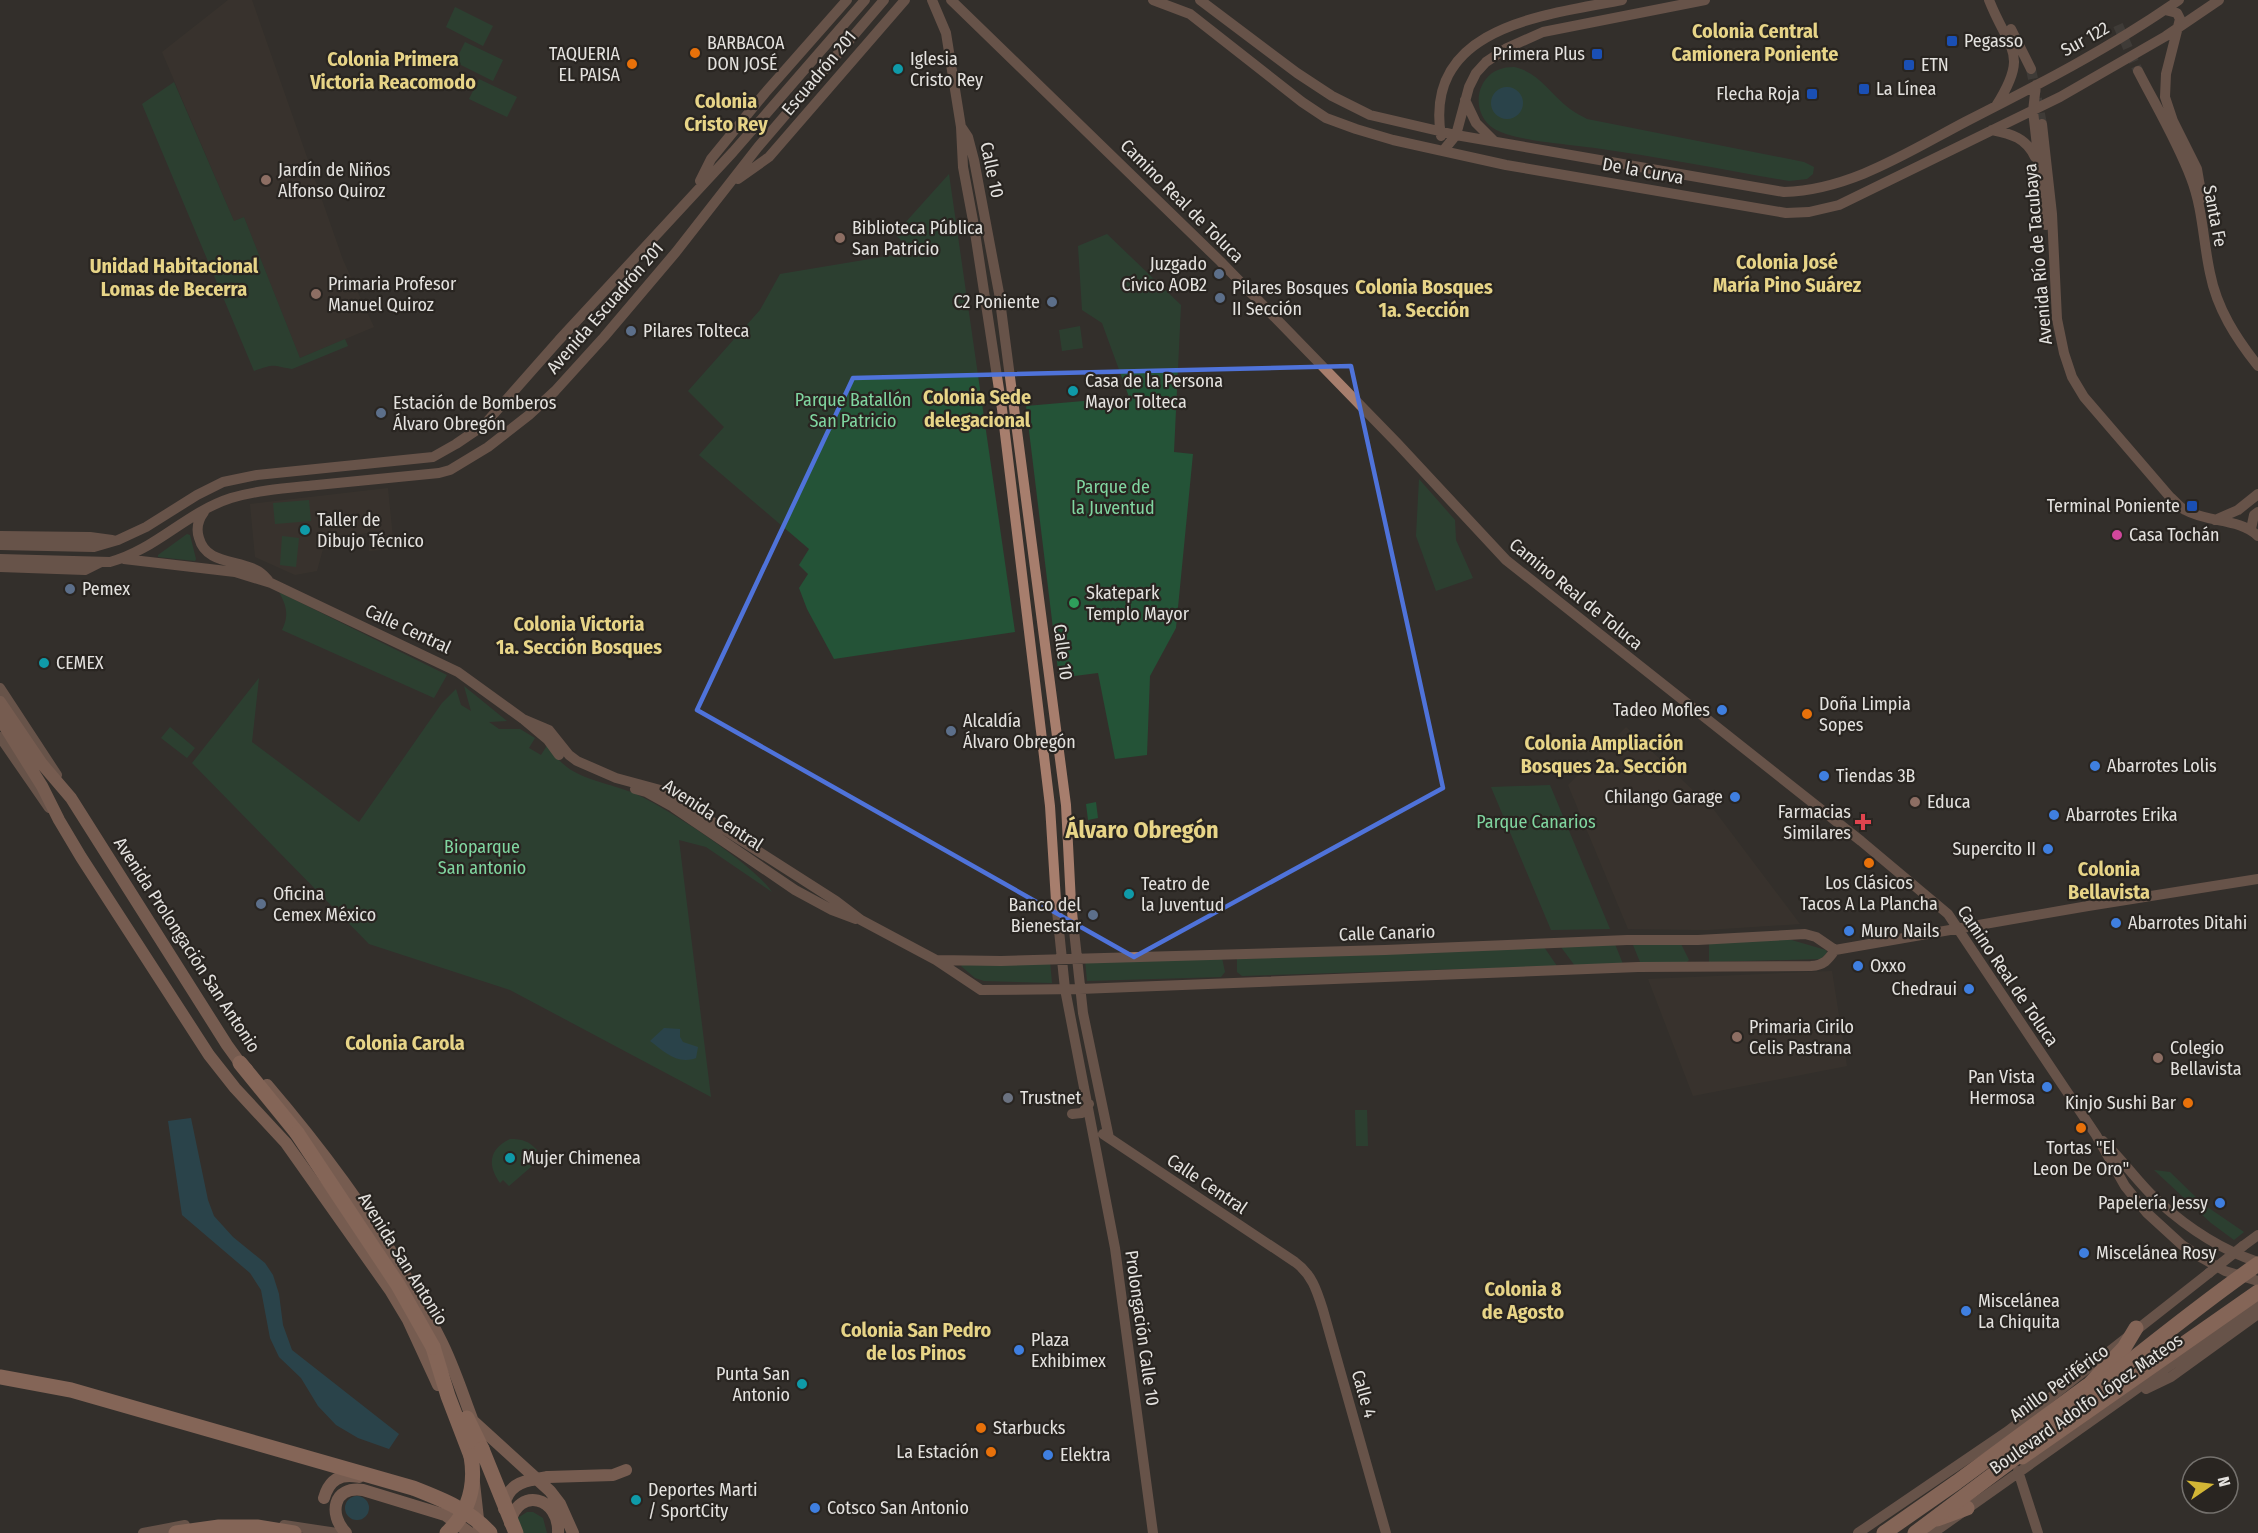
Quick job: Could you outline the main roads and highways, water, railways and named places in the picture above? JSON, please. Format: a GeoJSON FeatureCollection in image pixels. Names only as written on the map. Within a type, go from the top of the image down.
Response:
{"type":"FeatureCollection","features":[{"type":"Feature","properties":{"kind":"highway","name":"Avenida San Antonio"},"geometry":{"type":"LineString","coordinates":[[240,1063],[297,1133],[398,1285],[432,1345],[482,1449],[516,1533]]}},
{"type":"Feature","properties":{"kind":"highway"},"geometry":{"type":"LineString","coordinates":[[1897,1533],[2041,1430],[2217,1293],[2258,1264]]}},
{"type":"Feature","properties":{"kind":"highway","name":"Anillo Periférico"},"geometry":{"type":"LineString","coordinates":[[1884,1533],[1958,1482],[2258,1264]]}},
{"type":"Feature","properties":{"kind":"highway"},"geometry":{"type":"LineString","coordinates":[[1935,1526],[2251,1302],[2258,1290]]}},
{"type":"Feature","properties":{"kind":"highway"},"geometry":{"type":"LineString","coordinates":[[1915,1533],[2079,1410],[2258,1290]]}},
{"type":"Feature","properties":{"kind":"highway"},"geometry":{"type":"LineString","coordinates":[[2090,1384],[2124,1348],[2136,1328]]}},
{"type":"Feature","properties":{"kind":"highway"},"geometry":{"type":"LineString","coordinates":[[432,1345],[448,1396],[467,1442],[474,1470],[469,1500],[460,1517],[447,1533]]}},
{"type":"Feature","properties":{"kind":"highway"},"geometry":{"type":"LineString","coordinates":[[0,1377],[71,1390],[413,1488],[442,1499],[466,1513],[490,1533]]}},
{"type":"Feature","properties":{"kind":"highway"},"geometry":{"type":"LineString","coordinates":[[1915,1533],[1935,1526],[1967,1508]]}},
{"type":"Feature","properties":{"kind":"highway"},"geometry":{"type":"LineString","coordinates":[[176,1533],[219,1527],[257,1527],[294,1533]]}},
{"type":"Feature","properties":{"kind":"highway"},"geometry":{"type":"LineString","coordinates":[[237,1533],[248,1533]]}},
{"type":"Feature","properties":{"kind":"main road"},"geometry":{"type":"LineString","coordinates":[[695,192],[711,159],[765,93],[847,0]]}},
{"type":"Feature","properties":{"kind":"main road","name":"Avenida Escuadrón 201"},"geometry":{"type":"LineString","coordinates":[[0,545],[94,547],[118,540],[146,527],[197,495],[223,482],[257,475],[433,457],[484,425],[559,340],[733,152],[865,0]]}},
{"type":"Feature","properties":{"kind":"main road","name":"Avenida Escuadrón 201"},"geometry":{"type":"LineString","coordinates":[[101,562],[123,559],[155,543],[205,510],[230,498],[262,491],[450,470],[488,447],[530,415],[555,392],[604,338],[758,147],[884,0]]}},
{"type":"Feature","properties":{"kind":"main road","name":"Calle 10"},"geometry":{"type":"LineString","coordinates":[[932,0],[946,33],[961,127],[999,293],[1066,805],[1071,903],[1080,989],[1085,1027],[1109,1138]]}},
{"type":"Feature","properties":{"kind":"main road","name":"Camino Real de Toluca"},"geometry":{"type":"LineString","coordinates":[[951,0],[1220,261],[1397,443],[1506,560],[1861,840],[1938,905],[1959,928],[2096,1134],[2125,1186],[2147,1213],[2182,1245],[2225,1271],[2258,1281]]}},
{"type":"Feature","properties":{"kind":"main road","name":"De la Curva"},"geometry":{"type":"LineString","coordinates":[[1153,0],[1190,14],[1302,102],[1326,118],[1393,140],[1506,165],[1786,213],[1809,212],[1839,205],[2033,111],[2179,28]]}},
{"type":"Feature","properties":{"kind":"main road"},"geometry":{"type":"LineString","coordinates":[[1171,0],[1190,14]]}},
{"type":"Feature","properties":{"kind":"main road","name":"De la Curva"},"geometry":{"type":"LineString","coordinates":[[1200,0],[1298,73],[1332,96],[1370,115],[1456,135],[1784,192],[1808,191],[1834,185],[1869,172],[2036,85]]}},
{"type":"Feature","properties":{"kind":"main road"},"geometry":{"type":"LineString","coordinates":[[1443,151],[1439,121],[1441,101],[1448,77],[1458,62],[1483,38],[1506,26],[1545,15],[1622,0]]}},
{"type":"Feature","properties":{"kind":"main road"},"geometry":{"type":"LineString","coordinates":[[1443,151],[1456,135],[1472,80],[1486,62],[1507,48],[1554,29],[1705,0]]}},
{"type":"Feature","properties":{"kind":"main road"},"geometry":{"type":"LineString","coordinates":[[1989,0],[2010,44],[2015,62],[2007,88],[1995,107]]}},
{"type":"Feature","properties":{"kind":"main road"},"geometry":{"type":"LineString","coordinates":[[1995,0],[2031,69]]}},
{"type":"Feature","properties":{"kind":"main road","name":"Sur 122"},"geometry":{"type":"LineString","coordinates":[[2036,85],[2117,40],[2179,0]]}},
{"type":"Feature","properties":{"kind":"main road"},"geometry":{"type":"LineString","coordinates":[[2179,28],[2219,0]]}},
{"type":"Feature","properties":{"kind":"main road","name":"Escuadrón 201"},"geometry":{"type":"LineString","coordinates":[[728,187],[769,157],[900,2]]}},
{"type":"Feature","properties":{"kind":"main road"},"geometry":{"type":"LineString","coordinates":[[2165,10],[2179,16],[2179,28],[2166,74],[2165,98],[2173,121],[2197,169],[2201,190],[2200,213]]}},
{"type":"Feature","properties":{"kind":"main road","name":"Santa Fe"},"geometry":{"type":"LineString","coordinates":[[2138,71],[2187,169],[2200,213],[2210,274],[2221,309],[2236,337],[2258,366]]}},
{"type":"Feature","properties":{"kind":"main road"},"geometry":{"type":"LineString","coordinates":[[2036,85],[2033,111],[2047,231],[2053,255]]}},
{"type":"Feature","properties":{"kind":"main road"},"geometry":{"type":"LineString","coordinates":[[1465,100],[1476,123],[1495,142]]}},
{"type":"Feature","properties":{"kind":"main road","name":"Avenida Río de Tacubaya"},"geometry":{"type":"LineString","coordinates":[[2042,124],[2052,214],[2057,319],[2072,377],[2084,397],[2170,497],[2184,510],[2254,533]]}},
{"type":"Feature","properties":{"kind":"main road"},"geometry":{"type":"LineString","coordinates":[[1992,130],[2026,142],[2038,161]]}},
{"type":"Feature","properties":{"kind":"main road","name":"Calle 10"},"geometry":{"type":"LineString","coordinates":[[965,140],[963,167],[1002,409],[1050,806],[1065,989],[1093,1128]]}},
{"type":"Feature","properties":{"kind":"main road"},"geometry":{"type":"LineString","coordinates":[[402,460],[404,476]]}},
{"type":"Feature","properties":{"kind":"main road"},"geometry":{"type":"LineString","coordinates":[[2215,520],[2238,510],[2258,494]]}},
{"type":"Feature","properties":{"kind":"main road","name":"Calle Central"},"geometry":{"type":"LineString","coordinates":[[205,510],[199,520],[197,531],[206,551],[214,557],[257,570],[271,583]]}},
{"type":"Feature","properties":{"kind":"main road"},"geometry":{"type":"LineString","coordinates":[[2254,533],[2253,515],[2258,512]]}},
{"type":"Feature","properties":{"kind":"main road"},"geometry":{"type":"LineString","coordinates":[[0,536],[90,537],[118,540]]}},
{"type":"Feature","properties":{"kind":"main road"},"geometry":{"type":"LineString","coordinates":[[0,559],[101,562]]}},
{"type":"Feature","properties":{"kind":"main road","name":"Calle Central"},"geometry":{"type":"LineString","coordinates":[[123,559],[235,572],[271,583],[458,672],[523,719]]}},
{"type":"Feature","properties":{"kind":"main road"},"geometry":{"type":"LineString","coordinates":[[0,567],[85,570],[101,562]]}},
{"type":"Feature","properties":{"kind":"main road","name":"Avenida Prolongación San Antonio"},"geometry":{"type":"LineString","coordinates":[[0,688],[240,1063],[266,1084],[311,1137],[372,1225],[416,1295],[476,1490],[480,1533]]}},
{"type":"Feature","properties":{"kind":"main road"},"geometry":{"type":"LineString","coordinates":[[0,702],[42,764],[71,798]]}},
{"type":"Feature","properties":{"kind":"main road","name":"Avenida Central"},"geometry":{"type":"LineString","coordinates":[[523,719],[548,740],[565,761],[574,767],[659,798],[795,890],[832,910],[861,920],[936,960],[981,990],[1065,989]]}},
{"type":"Feature","properties":{"kind":"main road"},"geometry":{"type":"LineString","coordinates":[[2,722],[42,786],[59,820]]}},
{"type":"Feature","properties":{"kind":"main road","name":"Avenida Prolongación San Antonio"},"geometry":{"type":"LineString","coordinates":[[0,737],[35,790],[59,820],[209,1055],[292,1152],[432,1345],[473,1421],[510,1533]]}},
{"type":"Feature","properties":{"kind":"main road"},"geometry":{"type":"LineString","coordinates":[[1065,989],[1638,967],[1811,966],[1821,965],[1828,961],[1835,950],[2258,879]]}},
{"type":"Feature","properties":{"kind":"main road","name":"Calle Canario"},"geometry":{"type":"LineString","coordinates":[[936,960],[1062,959],[1385,950],[1627,940],[1698,940],[1804,934],[1816,937],[1835,950]]}},
{"type":"Feature","properties":{"kind":"main road"},"geometry":{"type":"LineString","coordinates":[[1072,1114],[1082,1113],[1089,1104]]}},
{"type":"Feature","properties":{"kind":"main road","name":"Calle Central"},"geometry":{"type":"LineString","coordinates":[[1093,1128],[1303,1268]]}},
{"type":"Feature","properties":{"kind":"main road","name":"Prolongación Calle 10"},"geometry":{"type":"LineString","coordinates":[[1093,1128],[1114,1248],[1153,1533]]}},
{"type":"Feature","properties":{"kind":"main road","name":"Camino Real de Toluca"},"geometry":{"type":"LineString","coordinates":[[2096,1134],[2121,1158],[2158,1201],[2196,1231],[2217,1244],[2243,1251],[2258,1264]]}},
{"type":"Feature","properties":{"kind":"main road","name":"Boulevard Adolfo López Mateos"},"geometry":{"type":"LineString","coordinates":[[1858,1533],[2008,1431],[2136,1328],[2243,1251],[2258,1235]]}},
{"type":"Feature","properties":{"kind":"main road","name":"Calle 4"},"geometry":{"type":"LineString","coordinates":[[1303,1268],[1317,1290],[1386,1533]]}},
{"type":"Feature","properties":{"kind":"main road","name":"Boulevard Adolfo López Mateos"},"geometry":{"type":"LineString","coordinates":[[1967,1508],[2111,1407],[2251,1302]]}},
{"type":"Feature","properties":{"kind":"main road"},"geometry":{"type":"LineString","coordinates":[[2111,1407],[2171,1377],[2258,1314]]}},
{"type":"Feature","properties":{"kind":"main road"},"geometry":{"type":"LineString","coordinates":[[473,1421],[550,1491],[560,1504],[573,1533]]}},
{"type":"Feature","properties":{"kind":"main road"},"geometry":{"type":"LineString","coordinates":[[333,1457],[355,1476]]}},
{"type":"Feature","properties":{"kind":"main road"},"geometry":{"type":"LineString","coordinates":[[505,1516],[505,1500],[518,1484],[548,1477],[613,1475],[626,1470]]}},
{"type":"Feature","properties":{"kind":"main road"},"geometry":{"type":"LineString","coordinates":[[2018,1471],[2038,1533]]}},
{"type":"Feature","properties":{"kind":"main road"},"geometry":{"type":"LineString","coordinates":[[324,1498],[326,1489],[336,1479],[342,1476],[355,1476],[441,1503],[452,1503],[460,1499],[466,1491],[471,1472]]}},
{"type":"Feature","properties":{"kind":"main road"},"geometry":{"type":"LineString","coordinates":[[346,1533],[336,1518],[334,1506],[341,1496],[354,1489],[445,1515],[470,1533]]}},
{"type":"Feature","properties":{"kind":"main road"},"geometry":{"type":"LineString","coordinates":[[510,1533],[513,1512],[521,1504],[531,1500],[540,1501],[550,1507],[557,1518],[558,1533]]}},
{"type":"Feature","properties":{"kind":"main road"},"geometry":{"type":"LineString","coordinates":[[143,1533],[213,1521],[246,1521],[337,1533]]}},
{"type":"Feature","properties":{"kind":"water"},"geometry":{"type":"Polygon","coordinates":[[[1507,87],[1518,92],[1523,103],[1518,114],[1507,119],[1496,114],[1491,103],[1496,92],[1507,87]]]}},
{"type":"Feature","properties":{"kind":"water"},"geometry":{"type":"Polygon","coordinates":[[[664,1028],[680,1029],[683,1042],[698,1047],[696,1058],[677,1059],[650,1041],[664,1028]]]}},
{"type":"Feature","properties":{"kind":"water"},"geometry":{"type":"Polygon","coordinates":[[[191,1118],[208,1200],[214,1216],[233,1237],[265,1263],[273,1275],[279,1294],[283,1325],[292,1350],[399,1434],[389,1449],[358,1438],[336,1425],[318,1406],[301,1378],[279,1357],[270,1338],[261,1290],[250,1273],[182,1215],[168,1121],[191,1118]]]}},
{"type":"Feature","properties":{"kind":"water"},"geometry":{"type":"Polygon","coordinates":[[[357,1496],[366,1499],[369,1508],[366,1517],[357,1520],[348,1517],[345,1508],[348,1499],[357,1496]]]}},
{"type":"Feature","properties":{"kind":"tunnel"},"geometry":{"type":"LineString","coordinates":[[2118,25],[2138,71]]}},
{"type":"Feature","properties":{"kind":"tunnel"},"geometry":{"type":"LineString","coordinates":[[2031,69],[2042,124]]}},
{"type":"Feature","properties":{"kind":"place","name":"Pegasso"},"geometry":{"type":"Point","coordinates":[1952,41]}},
{"type":"Feature","properties":{"kind":"place","name":"BARBACOA DON JOSÉ"},"geometry":{"type":"Point","coordinates":[695,53]}},
{"type":"Feature","properties":{"kind":"place","name":"Primera Plus"},"geometry":{"type":"Point","coordinates":[1597,54]}},
{"type":"Feature","properties":{"kind":"place","name":"TAQUERIA EL PAISA"},"geometry":{"type":"Point","coordinates":[632,64]}},
{"type":"Feature","properties":{"kind":"place","name":"ETN"},"geometry":{"type":"Point","coordinates":[1909,65]}},
{"type":"Feature","properties":{"kind":"place","name":"Iglesia Cristo Rey"},"geometry":{"type":"Point","coordinates":[898,69]}},
{"type":"Feature","properties":{"kind":"place","name":"La Línea"},"geometry":{"type":"Point","coordinates":[1864,89]}},
{"type":"Feature","properties":{"kind":"place","name":"Flecha Roja"},"geometry":{"type":"Point","coordinates":[1812,94]}},
{"type":"Feature","properties":{"kind":"place","name":"Jardín de Niños Alfonso Quiroz"},"geometry":{"type":"Point","coordinates":[266,180]}},
{"type":"Feature","properties":{"kind":"place","name":"Biblioteca Pública San Patricio"},"geometry":{"type":"Point","coordinates":[840,238]}},
{"type":"Feature","properties":{"kind":"place","name":"Juzgado Cívico AOB2"},"geometry":{"type":"Point","coordinates":[1219,274]}},
{"type":"Feature","properties":{"kind":"place","name":"Primaria Profesor Manuel Quiroz"},"geometry":{"type":"Point","coordinates":[316,294]}},
{"type":"Feature","properties":{"kind":"place","name":"Pilares Bosques II Sección"},"geometry":{"type":"Point","coordinates":[1220,298]}},
{"type":"Feature","properties":{"kind":"place","name":"C2 Poniente"},"geometry":{"type":"Point","coordinates":[1052,302]}},
{"type":"Feature","properties":{"kind":"place","name":"Pilares Tolteca"},"geometry":{"type":"Point","coordinates":[631,331]}},
{"type":"Feature","properties":{"kind":"place","name":"Casa de la Persona Mayor Tolteca"},"geometry":{"type":"Point","coordinates":[1073,391]}},
{"type":"Feature","properties":{"kind":"place","name":"Estación de Bomberos Álvaro Obregón"},"geometry":{"type":"Point","coordinates":[381,413]}},
{"type":"Feature","properties":{"kind":"place","name":"Terminal Poniente"},"geometry":{"type":"Point","coordinates":[2192,506]}},
{"type":"Feature","properties":{"kind":"place","name":"Taller de Dibujo Técnico"},"geometry":{"type":"Point","coordinates":[305,530]}},
{"type":"Feature","properties":{"kind":"place","name":"Casa Tochán"},"geometry":{"type":"Point","coordinates":[2117,535]}},
{"type":"Feature","properties":{"kind":"place","name":"Pemex"},"geometry":{"type":"Point","coordinates":[70,589]}},
{"type":"Feature","properties":{"kind":"place","name":"Skatepark Templo Mayor"},"geometry":{"type":"Point","coordinates":[1074,603]}},
{"type":"Feature","properties":{"kind":"place","name":"CEMEX"},"geometry":{"type":"Point","coordinates":[44,663]}},
{"type":"Feature","properties":{"kind":"place","name":"Tadeo Mofles"},"geometry":{"type":"Point","coordinates":[1722,710]}},
{"type":"Feature","properties":{"kind":"place","name":"Doña Limpia Sopes"},"geometry":{"type":"Point","coordinates":[1807,714]}},
{"type":"Feature","properties":{"kind":"place","name":"Alcaldía Álvaro Obregón"},"geometry":{"type":"Point","coordinates":[951,731]}},
{"type":"Feature","properties":{"kind":"place","name":"Abarrotes Lolis"},"geometry":{"type":"Point","coordinates":[2095,766]}},
{"type":"Feature","properties":{"kind":"place","name":"Tiendas 3B"},"geometry":{"type":"Point","coordinates":[1824,776]}},
{"type":"Feature","properties":{"kind":"place","name":"Chilango Garage"},"geometry":{"type":"Point","coordinates":[1735,797]}},
{"type":"Feature","properties":{"kind":"place","name":"Educa"},"geometry":{"type":"Point","coordinates":[1915,802]}},
{"type":"Feature","properties":{"kind":"place","name":"Abarrotes Erika"},"geometry":{"type":"Point","coordinates":[2054,815]}},
{"type":"Feature","properties":{"kind":"place","name":"Farmacias Similares"},"geometry":{"type":"Point","coordinates":[1863,822]}},
{"type":"Feature","properties":{"kind":"place","name":"Supercito II"},"geometry":{"type":"Point","coordinates":[2048,849]}},
{"type":"Feature","properties":{"kind":"place","name":"Los Clásicos Tacos A La Plancha"},"geometry":{"type":"Point","coordinates":[1869,863]}},
{"type":"Feature","properties":{"kind":"place","name":"Teatro de la Juventud"},"geometry":{"type":"Point","coordinates":[1129,894]}},
{"type":"Feature","properties":{"kind":"place","name":"Oficina Cemex México"},"geometry":{"type":"Point","coordinates":[261,904]}},
{"type":"Feature","properties":{"kind":"place","name":"Banco del Bienestar"},"geometry":{"type":"Point","coordinates":[1093,915]}},
{"type":"Feature","properties":{"kind":"place","name":"Abarrotes Ditahi"},"geometry":{"type":"Point","coordinates":[2116,923]}},
{"type":"Feature","properties":{"kind":"place","name":"Muro Nails"},"geometry":{"type":"Point","coordinates":[1849,931]}},
{"type":"Feature","properties":{"kind":"place","name":"Oxxo"},"geometry":{"type":"Point","coordinates":[1858,966]}},
{"type":"Feature","properties":{"kind":"place","name":"Chedraui"},"geometry":{"type":"Point","coordinates":[1969,989]}},
{"type":"Feature","properties":{"kind":"place","name":"Primaria Cirilo Celis Pastrana"},"geometry":{"type":"Point","coordinates":[1737,1037]}},
{"type":"Feature","properties":{"kind":"place","name":"Colegio Bellavista"},"geometry":{"type":"Point","coordinates":[2158,1058]}},
{"type":"Feature","properties":{"kind":"place","name":"Pan Vista Hermosa"},"geometry":{"type":"Point","coordinates":[2047,1087]}},
{"type":"Feature","properties":{"kind":"place","name":"Trustnet"},"geometry":{"type":"Point","coordinates":[1008,1098]}},
{"type":"Feature","properties":{"kind":"place","name":"Kinjo Sushi Bar"},"geometry":{"type":"Point","coordinates":[2188,1103]}},
{"type":"Feature","properties":{"kind":"place","name":"Tortas \"El Leon De Oro\""},"geometry":{"type":"Point","coordinates":[2081,1128]}},
{"type":"Feature","properties":{"kind":"place","name":"Mujer Chimenea"},"geometry":{"type":"Point","coordinates":[510,1158]}},
{"type":"Feature","properties":{"kind":"place","name":"Papelería Jessy"},"geometry":{"type":"Point","coordinates":[2220,1203]}},
{"type":"Feature","properties":{"kind":"place","name":"Miscelánea Rosy"},"geometry":{"type":"Point","coordinates":[2084,1253]}},
{"type":"Feature","properties":{"kind":"place","name":"Miscelánea La Chiquita"},"geometry":{"type":"Point","coordinates":[1966,1311]}},
{"type":"Feature","properties":{"kind":"place","name":"Plaza Exhibimex"},"geometry":{"type":"Point","coordinates":[1019,1350]}},
{"type":"Feature","properties":{"kind":"place","name":"Punta San Antonio"},"geometry":{"type":"Point","coordinates":[802,1384]}},
{"type":"Feature","properties":{"kind":"place","name":"Starbucks"},"geometry":{"type":"Point","coordinates":[981,1428]}},
{"type":"Feature","properties":{"kind":"place","name":"La Estación"},"geometry":{"type":"Point","coordinates":[991,1452]}},
{"type":"Feature","properties":{"kind":"place","name":"Elektra"},"geometry":{"type":"Point","coordinates":[1048,1455]}},
{"type":"Feature","properties":{"kind":"place","name":"Deportes Marti / SportCity"},"geometry":{"type":"Point","coordinates":[636,1500]}},
{"type":"Feature","properties":{"kind":"place","name":"Cotsco San Antonio"},"geometry":{"type":"Point","coordinates":[815,1508]}},
{"type":"Feature","properties":{"kind":"district","name":"Colonia Central Camionera Poniente"},"geometry":{"type":"Point","coordinates":[1755,42]}},
{"type":"Feature","properties":{"kind":"district","name":"Colonia Primera Victoria Reacomodo"},"geometry":{"type":"Point","coordinates":[393,70]}},
{"type":"Feature","properties":{"kind":"district","name":"Colonia Cristo Rey"},"geometry":{"type":"Point","coordinates":[726,112]}},
{"type":"Feature","properties":{"kind":"district","name":"Colonia José María Pino Suárez"},"geometry":{"type":"Point","coordinates":[1787,274]}},
{"type":"Feature","properties":{"kind":"district","name":"Unidad Habitacional Lomas de Becerra"},"geometry":{"type":"Point","coordinates":[174,278]}},
{"type":"Feature","properties":{"kind":"district","name":"Colonia Bosques 1a. Sección"},"geometry":{"type":"Point","coordinates":[1424,298]}},
{"type":"Feature","properties":{"kind":"district","name":"Colonia Sede delegacional"},"geometry":{"type":"Point","coordinates":[977,408]}},
{"type":"Feature","properties":{"kind":"district","name":"Colonia Victoria 1a. Sección Bosques"},"geometry":{"type":"Point","coordinates":[579,636]}},
{"type":"Feature","properties":{"kind":"district","name":"Colonia Ampliación Bosques 2a. Sección"},"geometry":{"type":"Point","coordinates":[1604,754]}},
{"type":"Feature","properties":{"kind":"district","name":"Álvaro Obregón"},"geometry":{"type":"Point","coordinates":[1142,830]}},
{"type":"Feature","properties":{"kind":"district","name":"Colonia Bellavista"},"geometry":{"type":"Point","coordinates":[2109,880]}},
{"type":"Feature","properties":{"kind":"district","name":"Colonia Carola"},"geometry":{"type":"Point","coordinates":[405,1043]}},
{"type":"Feature","properties":{"kind":"district","name":"Colonia 8 de Agosto"},"geometry":{"type":"Point","coordinates":[1523,1300]}},
{"type":"Feature","properties":{"kind":"district","name":"Colonia San Pedro de los Pinos"},"geometry":{"type":"Point","coordinates":[916,1342]}},
{"type":"Feature","properties":{"kind":"park label","name":"Parque Batallón San Patricio"},"geometry":{"type":"Point","coordinates":[853,410]}},
{"type":"Feature","properties":{"kind":"park label","name":"Parque de la Juventud"},"geometry":{"type":"Point","coordinates":[1113,497]}},
{"type":"Feature","properties":{"kind":"park label","name":"Parque Canarios"},"geometry":{"type":"Point","coordinates":[1536,822]}},
{"type":"Feature","properties":{"kind":"park label","name":"Bioparque San antonio"},"geometry":{"type":"Point","coordinates":[482,857]}}]}
